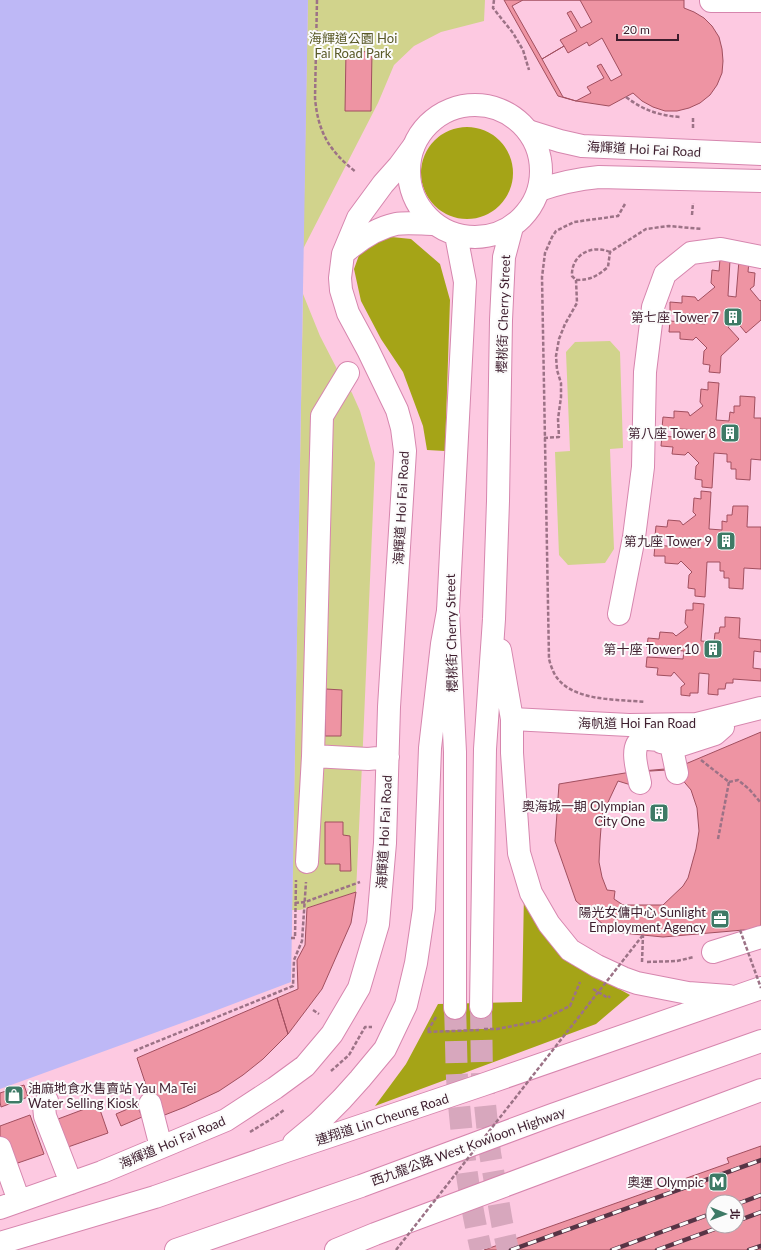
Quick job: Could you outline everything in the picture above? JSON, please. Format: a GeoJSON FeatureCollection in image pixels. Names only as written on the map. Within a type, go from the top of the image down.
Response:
{"type":"FeatureCollection","features":[{"type":"Feature","properties":{"kind":"main road"},"geometry":{"type":"LineString","coordinates":[[711,1],[761,1]]}},
{"type":"Feature","properties":{"kind":"main road"},"geometry":{"type":"LineString","coordinates":[[477,104],[500,109],[511,114],[520,122],[536,144],[542,174],[539,190],[533,204],[524,216],[512,227],[491,236],[474,238],[456,235],[434,224],[420,209],[411,190],[409,169],[413,147],[424,128],[433,119],[448,110],[465,105],[477,104]]}},
{"type":"Feature","properties":{"kind":"main road","name":"海輝道 Hoi Fai Road"},"geometry":{"type":"LineString","coordinates":[[528,131],[560,142],[582,146],[761,154]]}},
{"type":"Feature","properties":{"kind":"main road","name":"海輝道 Hoi Fai Road"},"geometry":{"type":"LineString","coordinates":[[10,1205],[102,1172],[226,1120],[275,1088],[305,1066],[332,1034],[359,988],[378,924],[385,843],[389,707],[405,451],[402,428],[397,410],[348,313],[341,290],[340,278],[343,254],[358,218],[413,147]]}},
{"type":"Feature","properties":{"kind":"main road","name":"海輝道 Hoi Fai Road"},"geometry":{"type":"LineString","coordinates":[[539,190],[562,182],[580,178],[599,177],[761,181]]}},
{"type":"Feature","properties":{"kind":"main road"},"geometry":{"type":"LineString","coordinates":[[343,254],[359,241],[378,230],[397,224],[434,224]]}},
{"type":"Feature","properties":{"kind":"main road","name":"櫻桃街 Cherry Street"},"geometry":{"type":"LineString","coordinates":[[481,1007],[484,749],[494,619],[498,501],[501,320],[504,257],[512,227]]}},
{"type":"Feature","properties":{"kind":"main road","name":"櫻桃街 Cherry Street"},"geometry":{"type":"LineString","coordinates":[[455,1008],[455,752],[448,612],[465,282],[456,235]]}},
{"type":"Feature","properties":{"kind":"main road"},"geometry":{"type":"LineString","coordinates":[[619,614],[634,537],[643,467],[645,372],[653,307],[665,274],[691,253],[721,249],[761,257]]}},
{"type":"Feature","properties":{"kind":"main road"},"geometry":{"type":"LineString","coordinates":[[307,862],[313,756],[322,416],[348,373]]}},
{"type":"Feature","properties":{"kind":"main road"},"geometry":{"type":"LineString","coordinates":[[286,1151],[318,1123],[360,1079],[384,1049],[406,1005],[416,963],[424,909],[430,748],[442,644],[448,612]]}},
{"type":"Feature","properties":{"kind":"main road","name":"櫻桃街 Cherry Street"},"geometry":{"type":"LineString","coordinates":[[494,619],[512,719],[512,753],[519,853],[531,892],[549,924],[570,950],[597,966],[623,978],[637,983],[688,992],[734,997]]}},
{"type":"Feature","properties":{"kind":"main road","name":"海帆道 Hoi Fan Road"},"geometry":{"type":"LineString","coordinates":[[512,719],[629,726],[660,736],[697,724],[761,708]]}},
{"type":"Feature","properties":{"kind":"main road"},"geometry":{"type":"LineString","coordinates":[[640,783],[635,752],[637,744],[643,740],[660,736],[678,746],[714,734],[738,714]]}},
{"type":"Feature","properties":{"kind":"main road"},"geometry":{"type":"LineString","coordinates":[[660,736],[677,773]]}},
{"type":"Feature","properties":{"kind":"main road"},"geometry":{"type":"LineString","coordinates":[[313,756],[368,759],[388,757]]}},
{"type":"Feature","properties":{"kind":"main road"},"geometry":{"type":"LineString","coordinates":[[713,952],[761,938]]}},
{"type":"Feature","properties":{"kind":"main road","name":"連翔道 Lin Cheung Road"},"geometry":{"type":"LineString","coordinates":[[0,1243],[155,1197],[761,988]]}},
{"type":"Feature","properties":{"kind":"main road","name":"西九龍公路 West Kowloon Highway"},"geometry":{"type":"LineString","coordinates":[[176,1250],[361,1186],[559,1112],[761,1042]]}},
{"type":"Feature","properties":{"kind":"main road"},"geometry":{"type":"LineString","coordinates":[[336,1250],[374,1234],[761,1090]]}},
{"type":"Feature","properties":{"kind":"main road"},"geometry":{"type":"LineString","coordinates":[[47,1101],[44,1106],[45,1116],[70,1183]]}},
{"type":"Feature","properties":{"kind":"main road"},"geometry":{"type":"LineString","coordinates":[[150,1104],[161,1147]]}},
{"type":"Feature","properties":{"kind":"main road"},"geometry":{"type":"LineString","coordinates":[[0,1148],[10,1205]]}},
{"type":"Feature","properties":{"kind":"path"},"geometry":{"type":"LineString","coordinates":[[317,0],[316,112],[319,125],[333,151],[344,163],[356,172]]}},
{"type":"Feature","properties":{"kind":"path"},"geometry":{"type":"LineString","coordinates":[[494,0],[493,8],[513,33],[523,50],[529,70]]}},
{"type":"Feature","properties":{"kind":"path"},"geometry":{"type":"LineString","coordinates":[[626,97],[635,104],[655,114],[668,117],[681,117]]}},
{"type":"Feature","properties":{"kind":"path"},"geometry":{"type":"LineString","coordinates":[[693,117],[693,128]]}},
{"type":"Feature","properties":{"kind":"path"},"geometry":{"type":"LineString","coordinates":[[692,215],[693,203]]}},
{"type":"Feature","properties":{"kind":"path"},"geometry":{"type":"LineString","coordinates":[[576,280],[586,280],[599,275],[608,267],[610,252],[602,249],[591,249],[580,255],[572,269],[572,276],[576,280],[576,303],[565,324],[559,340],[556,356],[557,370],[561,383],[558,418],[559,437],[544,438],[542,277],[545,253],[556,231],[574,222],[618,216],[625,204]]}},
{"type":"Feature","properties":{"kind":"path","name":"海帆道 Hoi Fan Road"},"geometry":{"type":"LineString","coordinates":[[544,438],[549,659],[554,673],[560,682],[588,697],[648,702]]}},
{"type":"Feature","properties":{"kind":"path"},"geometry":{"type":"LineString","coordinates":[[699,759],[729,782]]}},
{"type":"Feature","properties":{"kind":"path"},"geometry":{"type":"LineString","coordinates":[[729,782],[738,780],[750,789],[761,803]]}},
{"type":"Feature","properties":{"kind":"path"},"geometry":{"type":"LineString","coordinates":[[718,839],[729,782]]}},
{"type":"Feature","properties":{"kind":"path"},"geometry":{"type":"LineString","coordinates":[[295,903],[304,902],[361,882]]}},
{"type":"Feature","properties":{"kind":"path"},"geometry":{"type":"LineString","coordinates":[[291,938],[295,938],[296,896]]}},
{"type":"Feature","properties":{"kind":"path"},"geometry":{"type":"LineString","coordinates":[[134,1051],[293,986],[294,960],[302,941],[304,902]]}},
{"type":"Feature","properties":{"kind":"path"},"geometry":{"type":"LineString","coordinates":[[740,930],[761,988]]}},
{"type":"Feature","properties":{"kind":"path"},"geometry":{"type":"LineString","coordinates":[[396,1250],[643,935],[642,962]]}},
{"type":"Feature","properties":{"kind":"path"},"geometry":{"type":"LineString","coordinates":[[591,988],[608,998],[623,978],[630,959],[642,962],[677,960],[713,952]]}},
{"type":"Feature","properties":{"kind":"path"},"geometry":{"type":"LineString","coordinates":[[497,1029],[539,1021],[570,1006],[579,982],[585,985]]}},
{"type":"Feature","properties":{"kind":"green space","name":"海輝道公園 Hoi Fai Road Park"},"geometry":{"type":"Polygon","coordinates":[[[308,0],[485,0],[484,21],[441,32],[414,46],[394,65],[378,103],[303,249],[308,0]]]}},
{"type":"Feature","properties":{"kind":"green space"},"geometry":{"type":"Polygon","coordinates":[[[303,294],[320,336],[337,369],[352,393],[360,411],[375,463],[356,892],[300,910],[292,910],[303,294]]]}},
{"type":"Feature","properties":{"kind":"green space"},"geometry":{"type":"Polygon","coordinates":[[[610,341],[620,352],[623,448],[610,449],[614,549],[605,563],[568,565],[559,555],[555,452],[570,451],[566,352],[575,342],[610,341]]]}},
{"type":"Feature","properties":{"kind":"shaded area"},"geometry":{"type":"Polygon","coordinates":[[[0,0],[308,0],[291,982],[0,1089],[0,0]]]}},
{"type":"Feature","properties":{"kind":"shaded area"},"geometry":{"type":"Polygon","coordinates":[[[467,127],[485,130],[500,140],[510,155],[513,173],[510,191],[500,206],[485,216],[467,219],[449,216],[434,206],[424,191],[421,173],[424,155],[434,140],[449,130],[467,127]]]}},
{"type":"Feature","properties":{"kind":"shaded area"},"geometry":{"type":"Polygon","coordinates":[[[382,236],[411,239],[440,264],[450,300],[445,451],[427,450],[423,426],[403,372],[381,339],[361,301],[354,269],[362,247],[382,236]]]}},
{"type":"Feature","properties":{"kind":"shaded area"},"geometry":{"type":"Polygon","coordinates":[[[524,893],[581,968],[630,995],[596,1024],[375,1106],[406,1064],[438,1004],[522,1002],[524,893]]]}},
{"type":"Feature","properties":{"kind":"building"},"geometry":{"type":"Polygon","coordinates":[[[504,0],[684,0],[684,8],[704,18],[712,26],[719,37],[723,61],[722,73],[717,85],[710,95],[700,103],[677,111],[665,111],[653,107],[642,101],[633,93],[609,106],[576,101],[558,96],[504,0]]]}},
{"type":"Feature","properties":{"kind":"building"},"geometry":{"type":"Polygon","coordinates":[[[523,0],[580,0],[592,22],[581,28],[571,11],[567,13],[577,31],[560,40],[564,46],[542,59],[512,6],[523,0]]]}},
{"type":"Feature","properties":{"kind":"building"},"geometry":{"type":"Polygon","coordinates":[[[602,38],[622,75],[611,81],[601,64],[597,66],[604,78],[587,87],[591,93],[576,101],[563,97],[542,59],[564,46],[568,53],[587,42],[589,46],[602,38]]]}},
{"type":"Feature","properties":{"kind":"building"},"geometry":{"type":"Polygon","coordinates":[[[346,51],[372,52],[371,111],[345,111],[346,51]]]}},
{"type":"Feature","properties":{"kind":"building","name":"第七座 Tower 7"},"geometry":{"type":"Polygon","coordinates":[[[720,259],[730,260],[728,296],[736,297],[739,260],[749,261],[748,272],[755,273],[754,286],[750,289],[760,301],[761,300],[761,320],[746,333],[736,321],[728,327],[739,339],[721,356],[720,373],[709,372],[710,365],[703,364],[704,351],[707,348],[696,337],[693,340],[680,339],[680,332],[669,332],[670,321],[705,324],[706,315],[670,313],[670,302],[682,303],[682,296],[695,297],[698,301],[715,287],[711,283],[712,270],[719,271],[720,259]]]}},
{"type":"Feature","properties":{"kind":"building","name":"第八座 Tower 8"},"geometry":{"type":"Polygon","coordinates":[[[708,382],[719,383],[716,420],[729,421],[730,412],[734,413],[734,406],[740,406],[740,396],[755,397],[754,418],[761,418],[761,460],[751,459],[750,480],[736,479],[736,469],[731,469],[731,462],[727,462],[727,454],[714,453],[712,488],[702,487],[702,480],[695,479],[696,466],[699,463],[688,452],[685,455],[672,454],[673,447],[661,446],[662,436],[698,439],[698,430],[662,428],[663,417],[674,418],[674,411],[688,412],[690,416],[703,406],[700,402],[701,389],[708,390],[708,382]]]}},
{"type":"Feature","properties":{"kind":"building","name":"第九座 Tower 9"},"geometry":{"type":"Polygon","coordinates":[[[701,491],[711,492],[709,529],[722,530],[722,521],[727,522],[727,515],[732,515],[733,506],[748,506],[747,527],[761,527],[761,569],[744,568],[743,589],[729,588],[729,578],[724,578],[724,571],[720,571],[720,562],[707,562],[705,597],[695,596],[695,589],[688,588],[689,575],[692,572],[681,561],[678,564],[665,563],[665,556],[654,556],[655,545],[691,548],[691,539],[655,536],[656,526],[667,527],[668,520],[680,521],[683,525],[696,515],[693,512],[694,498],[701,499],[701,491]]]}},
{"type":"Feature","properties":{"kind":"building","name":"第十座 Tower 10"},"geometry":{"type":"Polygon","coordinates":[[[693,603],[704,604],[701,641],[714,642],[715,633],[719,633],[720,627],[725,627],[725,617],[740,618],[739,638],[761,640],[761,652],[754,651],[753,668],[761,669],[761,681],[733,679],[733,683],[726,683],[725,689],[718,689],[718,695],[708,694],[709,674],[699,673],[698,693],[690,693],[690,696],[681,695],[681,687],[685,684],[674,672],[671,676],[657,675],[658,668],[646,667],[647,657],[683,659],[684,651],[647,648],[648,638],[659,639],[660,632],[673,633],[676,636],[688,627],[685,623],[686,610],[693,610],[693,603]]]}},
{"type":"Feature","properties":{"kind":"building"},"geometry":{"type":"Polygon","coordinates":[[[326,689],[342,690],[341,736],[325,736],[326,689]]]}},
{"type":"Feature","properties":{"kind":"building","name":"奧海城一期 Olympian City One"},"geometry":{"type":"Polygon","coordinates":[[[761,732],[761,926],[755,929],[663,937],[612,932],[576,901],[555,841],[559,784],[631,772],[676,768],[761,732]]]}},
{"type":"Feature","properties":{"kind":"building"},"geometry":{"type":"Polygon","coordinates":[[[667,770],[680,777],[691,790],[697,808],[699,831],[688,878],[683,886],[663,905],[623,905],[614,899],[615,891],[607,890],[602,877],[599,862],[602,815],[618,781],[631,785],[634,772],[667,770]]]}},
{"type":"Feature","properties":{"kind":"building"},"geometry":{"type":"Polygon","coordinates":[[[325,822],[343,822],[343,835],[350,836],[351,871],[340,871],[340,864],[325,864],[325,822]]]}},
{"type":"Feature","properties":{"kind":"building"},"geometry":{"type":"Polygon","coordinates":[[[356,892],[351,923],[322,989],[288,1034],[277,998],[298,989],[297,960],[305,945],[307,908],[356,892]]]}},
{"type":"Feature","properties":{"kind":"building"},"geometry":{"type":"Polygon","coordinates":[[[277,998],[288,1034],[263,1059],[219,1091],[157,1118],[137,1058],[277,998]]]}},
{"type":"Feature","properties":{"kind":"building","name":"油麻地食水售賣站 Yau Ma Tei Water Selling Kiosk"},"geometry":{"type":"Polygon","coordinates":[[[24,1085],[28,1097],[1,1107],[0,1093],[24,1085]]]}},
{"type":"Feature","properties":{"kind":"building"},"geometry":{"type":"Polygon","coordinates":[[[98,1104],[108,1133],[68,1147],[58,1119],[98,1104]]]}},
{"type":"Feature","properties":{"kind":"building"},"geometry":{"type":"Polygon","coordinates":[[[137,1105],[142,1117],[121,1126],[116,1114],[137,1105]]]}},
{"type":"Feature","properties":{"kind":"building"},"geometry":{"type":"Polygon","coordinates":[[[30,1115],[44,1154],[9,1166],[0,1142],[0,1126],[30,1115]]]}},
{"type":"Feature","properties":{"kind":"building","name":"奧運 Olympic"},"geometry":{"type":"Polygon","coordinates":[[[761,1146],[761,1250],[484,1250],[729,1163],[727,1158],[761,1146]]]}},
{"type":"Feature","properties":{"kind":"tunnel"},"geometry":{"type":"LineString","coordinates":[[481,1007],[482,1075],[490,1153],[508,1250]]}},
{"type":"Feature","properties":{"kind":"tunnel"},"geometry":{"type":"LineString","coordinates":[[455,1008],[457,1078],[463,1143],[472,1208],[481,1250]]}},
{"type":"Feature","properties":{"kind":"railway"},"geometry":{"type":"LineString","coordinates":[[511,1250],[761,1160]]}},
{"type":"Feature","properties":{"kind":"railway"},"geometry":{"type":"LineString","coordinates":[[745,1201],[761,1195]]}},
{"type":"Feature","properties":{"kind":"railway"},"geometry":{"type":"LineString","coordinates":[[745,1218],[761,1212]]}},
{"type":"Feature","properties":{"kind":"railway"},"geometry":{"type":"LineString","coordinates":[[612,1250],[705,1216]]}},
{"type":"Feature","properties":{"kind":"railway"},"geometry":{"type":"LineString","coordinates":[[657,1250],[705,1233]]}},
{"type":"Feature","properties":{"kind":"railway"},"geometry":{"type":"LineString","coordinates":[[749,1250],[761,1246]]}},
{"type":"Feature","properties":{"kind":"place","name":"第七座 Tower 7"},"geometry":{"type":"Point","coordinates":[733,317]}},
{"type":"Feature","properties":{"kind":"place","name":"第八座 Tower 8"},"geometry":{"type":"Point","coordinates":[730,433]}},
{"type":"Feature","properties":{"kind":"place","name":"第九座 Tower 9"},"geometry":{"type":"Point","coordinates":[726,541]}},
{"type":"Feature","properties":{"kind":"place","name":"第十座 Tower 10"},"geometry":{"type":"Point","coordinates":[713,649]}},
{"type":"Feature","properties":{"kind":"place","name":"奧海城一期 Olympian City One"},"geometry":{"type":"Point","coordinates":[659,813]}},
{"type":"Feature","properties":{"kind":"place","name":"陽光女傭中心 Sunlight Employment Agency"},"geometry":{"type":"Point","coordinates":[720,919]}},
{"type":"Feature","properties":{"kind":"place","name":"油麻地食水售賣站 Yau Ma Tei Water Selling Kiosk"},"geometry":{"type":"Point","coordinates":[14,1095]}},
{"type":"Feature","properties":{"kind":"place","name":"奧運 Olympic"},"geometry":{"type":"Point","coordinates":[718,1182]}}]}
